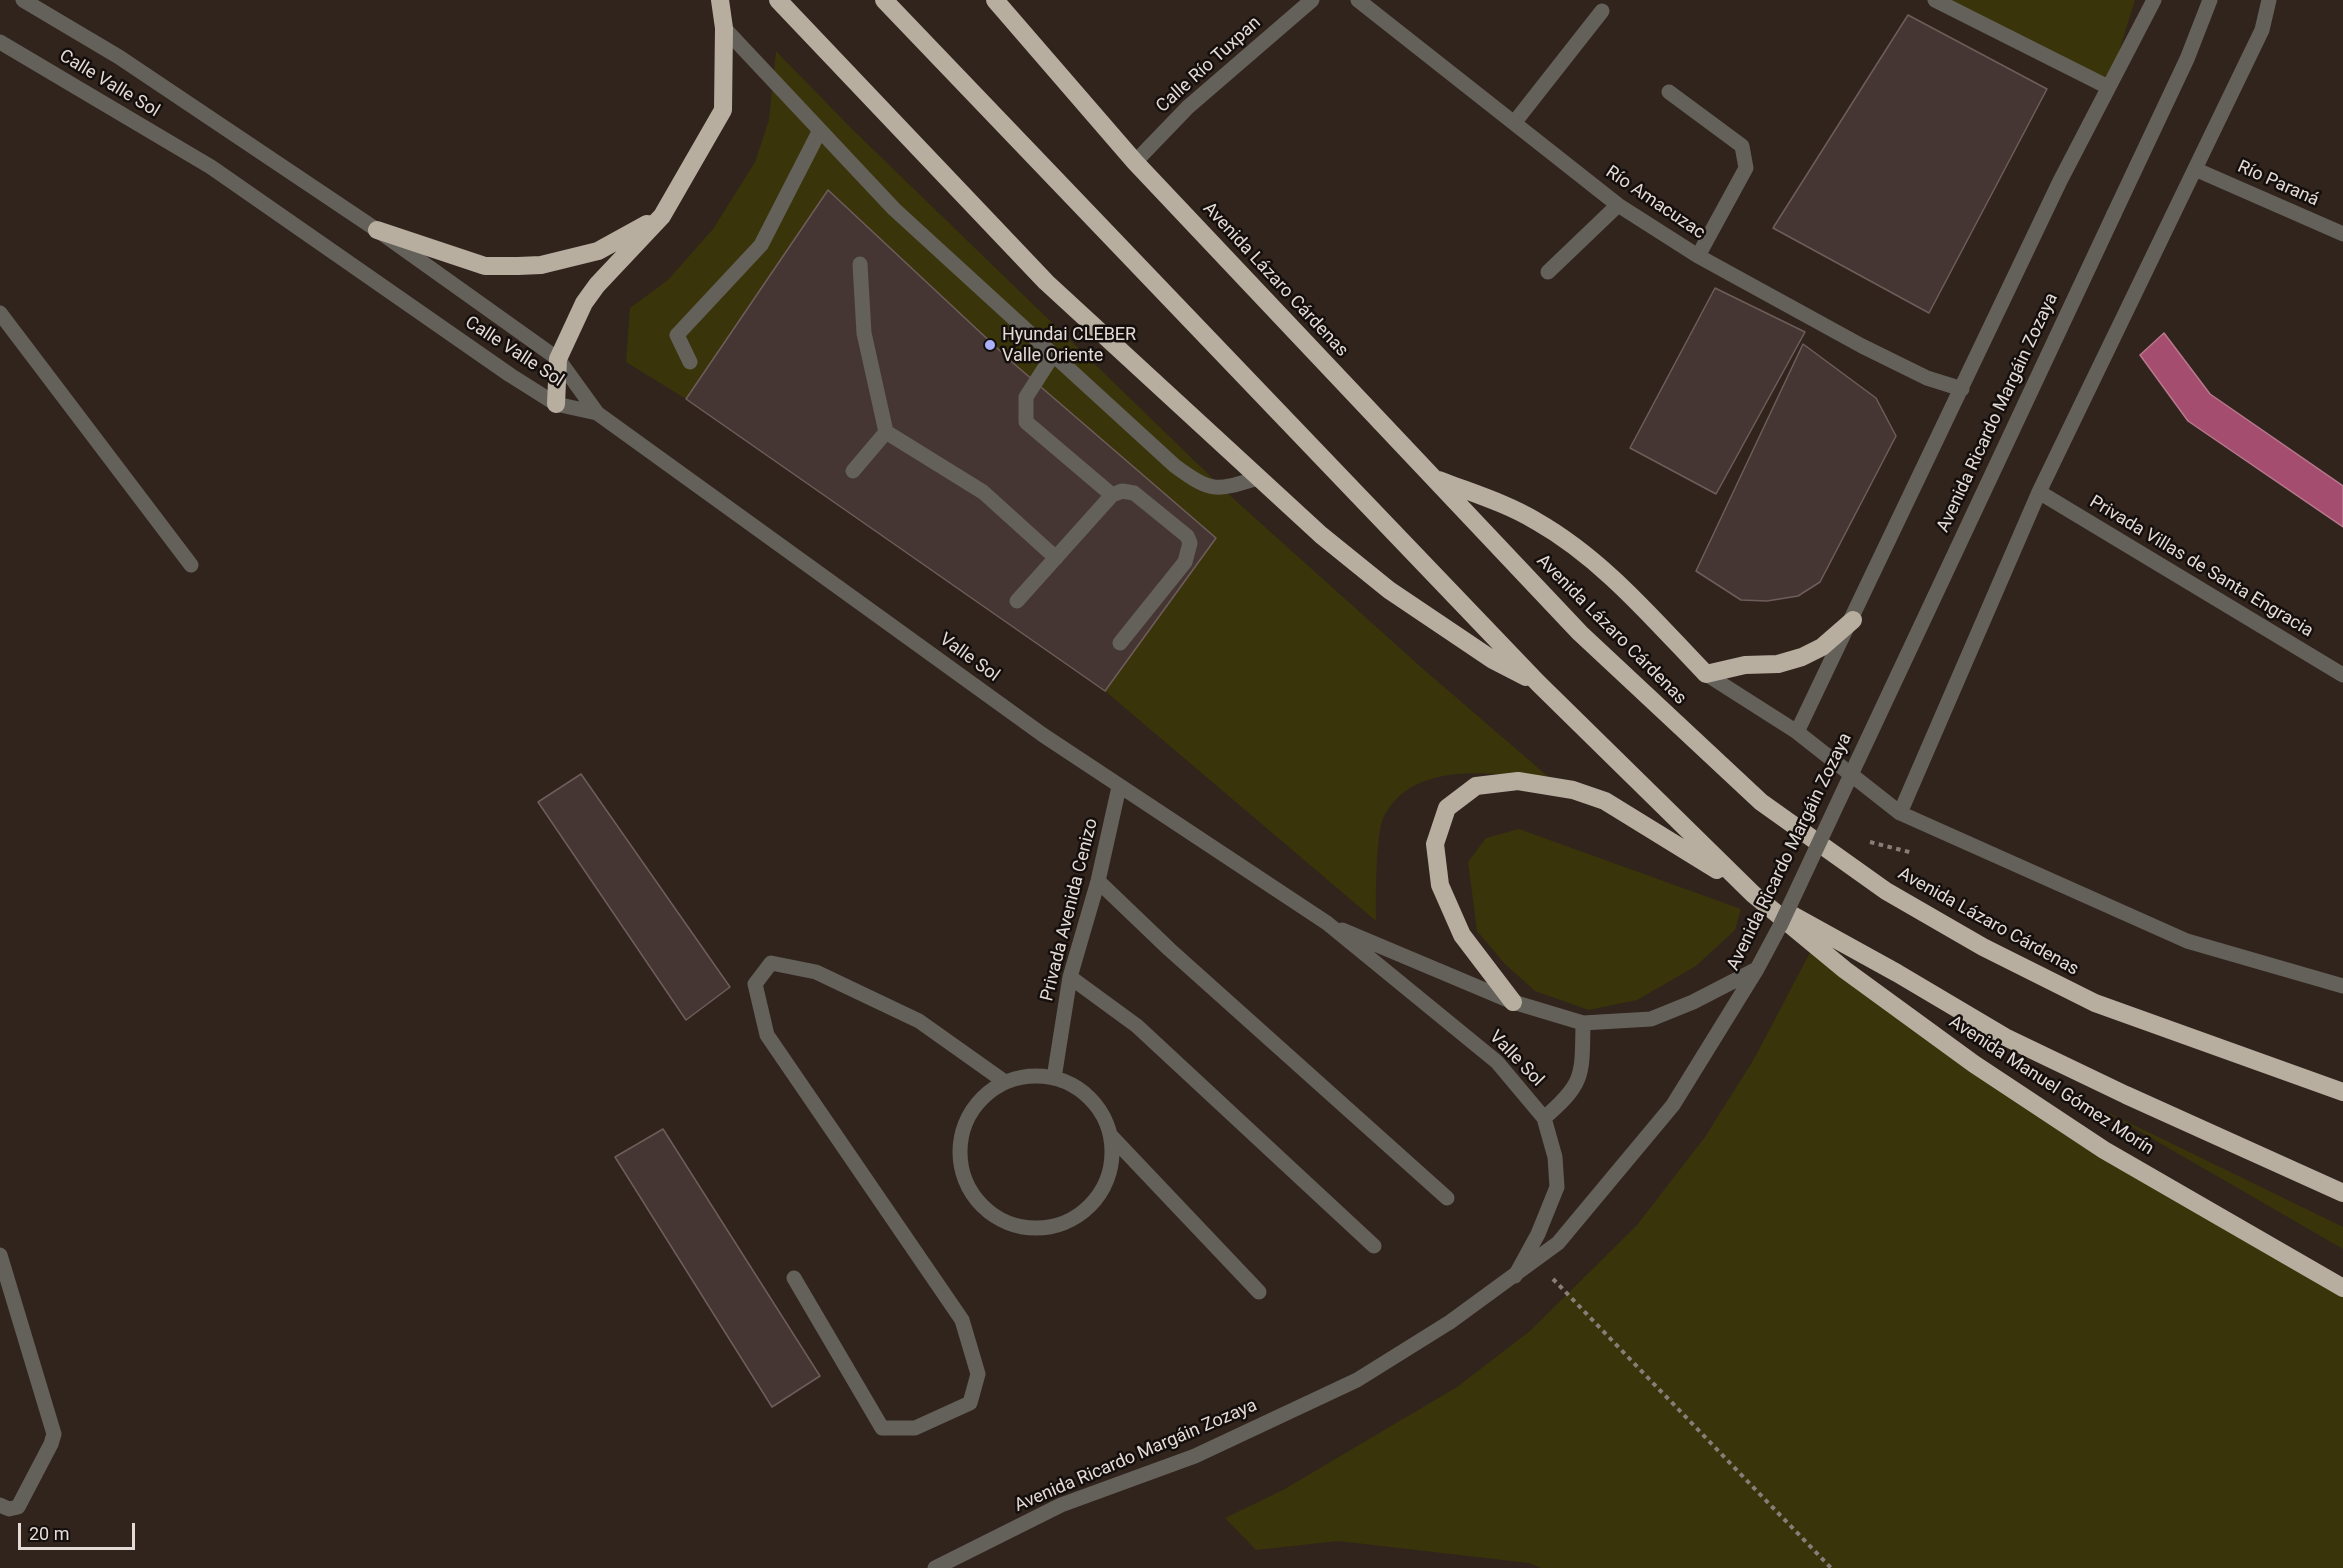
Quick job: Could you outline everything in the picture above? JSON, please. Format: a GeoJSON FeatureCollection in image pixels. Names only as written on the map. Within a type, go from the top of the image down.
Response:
{"type":"FeatureCollection","features":[{"type":"Feature","properties":{"kind":"highway"},"geometry":{"type":"LineString","coordinates":[[556,404],[558,359],[584,303],[597,285],[662,216],[723,110],[724,28],[720,0]]}},
{"type":"Feature","properties":{"kind":"highway"},"geometry":{"type":"LineString","coordinates":[[778,0],[1046,282],[1321,536],[1389,590],[1493,660],[1538,683]]}},
{"type":"Feature","properties":{"kind":"highway"},"geometry":{"type":"LineString","coordinates":[[884,0],[1538,683],[1752,894]]}},
{"type":"Feature","properties":{"kind":"highway","name":"Avenida Lázaro Cárdenas"},"geometry":{"type":"LineString","coordinates":[[995,0],[1135,162],[1580,633],[1761,802],[1886,891],[1983,947],[2096,1004],[2343,1092]]}},
{"type":"Feature","properties":{"kind":"highway"},"geometry":{"type":"LineString","coordinates":[[377,230],[485,266],[541,265],[597,251],[662,216]]}},
{"type":"Feature","properties":{"kind":"highway"},"geometry":{"type":"LineString","coordinates":[[1434,478],[1512,508],[1575,546],[1605,569],[1707,674],[1744,665],[1778,664],[1802,657],[1822,647],[1852,620]]}},
{"type":"Feature","properties":{"kind":"highway"},"geometry":{"type":"LineString","coordinates":[[1513,1002],[1462,935],[1440,885],[1436,844],[1447,808],[1476,786],[1518,782],[1574,790],[1605,801],[1671,840],[1752,894],[1897,973],[2006,1038],[2343,1193]]}},
{"type":"Feature","properties":{"kind":"highway","name":"Avenida Manuel Gómez Morín"},"geometry":{"type":"LineString","coordinates":[[1752,894],[1845,970],[1974,1064],[2104,1150],[2343,1288]]}},
{"type":"Feature","properties":{"kind":"street","name":"Calle Valle Sol"},"geometry":{"type":"LineString","coordinates":[[23,0],[119,57],[377,230],[558,359],[597,413]]}},
{"type":"Feature","properties":{"kind":"street","name":"Calle Río Tuxpan"},"geometry":{"type":"LineString","coordinates":[[1135,162],[1188,107],[1312,0]]}},
{"type":"Feature","properties":{"kind":"street","name":"Río Amacuzac"},"geometry":{"type":"LineString","coordinates":[[1358,0],[1618,205],[1698,256],[1862,346],[1927,378],[1962,389]]}},
{"type":"Feature","properties":{"kind":"street"},"geometry":{"type":"LineString","coordinates":[[1935,0],[2108,87]]}},
{"type":"Feature","properties":{"kind":"street"},"geometry":{"type":"LineString","coordinates":[[1797,732],[2060,181],[2154,0]]}},
{"type":"Feature","properties":{"kind":"street","name":"Avenida Ricardo Margáin Zozaya"},"geometry":{"type":"LineString","coordinates":[[935,1568],[1060,1505],[1195,1456],[1357,1380],[1450,1322],[1558,1243],[1673,1105],[1757,969],[1780,926],[2187,59],[2210,0]]}},
{"type":"Feature","properties":{"kind":"street"},"geometry":{"type":"LineString","coordinates":[[1900,813],[2039,492],[2197,170],[2262,30],[2269,0]]}},
{"type":"Feature","properties":{"kind":"street"},"geometry":{"type":"LineString","coordinates":[[1514,123],[1602,11]]}},
{"type":"Feature","properties":{"kind":"street"},"geometry":{"type":"LineString","coordinates":[[724,28],[819,132],[894,209],[1175,466],[1198,483],[1216,488],[1258,478]]}},
{"type":"Feature","properties":{"kind":"street","name":"Calle Valle Sol"},"geometry":{"type":"LineString","coordinates":[[0,42],[212,167],[510,375],[556,404],[597,413]]}},
{"type":"Feature","properties":{"kind":"street"},"geometry":{"type":"LineString","coordinates":[[1669,92],[1743,146],[1746,168],[1698,256]]}},
{"type":"Feature","properties":{"kind":"street"},"geometry":{"type":"LineString","coordinates":[[690,362],[677,335],[761,245],[819,132]]}},
{"type":"Feature","properties":{"kind":"street","name":"Río Paraná"},"geometry":{"type":"LineString","coordinates":[[2197,170],[2343,234]]}},
{"type":"Feature","properties":{"kind":"street"},"geometry":{"type":"LineString","coordinates":[[1548,272],[1618,205]]}},
{"type":"Feature","properties":{"kind":"street"},"geometry":{"type":"LineString","coordinates":[[860,264],[864,333],[886,432],[983,492],[1056,558]]}},
{"type":"Feature","properties":{"kind":"street"},"geometry":{"type":"LineString","coordinates":[[0,313],[191,565]]}},
{"type":"Feature","properties":{"kind":"street"},"geometry":{"type":"LineString","coordinates":[[1053,355],[1026,397],[1026,422],[1112,495]]}},
{"type":"Feature","properties":{"kind":"street","name":"Valle Sol"},"geometry":{"type":"LineString","coordinates":[[597,413],[798,561],[1119,787],[1327,923],[1497,1062],[1544,1118],[1555,1157],[1557,1187],[1538,1234],[1515,1276]]}},
{"type":"Feature","properties":{"kind":"street"},"geometry":{"type":"LineString","coordinates":[[853,471],[886,432]]}},
{"type":"Feature","properties":{"kind":"street"},"geometry":{"type":"LineString","coordinates":[[1017,601],[1112,495],[1122,491],[1134,493],[1187,536],[1190,543],[1185,562],[1120,643]]}},
{"type":"Feature","properties":{"kind":"street","name":"Privada Villas de Santa Engracia"},"geometry":{"type":"LineString","coordinates":[[2039,492],[2343,675]]}},
{"type":"Feature","properties":{"kind":"street"},"geometry":{"type":"LineString","coordinates":[[1707,674],[1797,732],[1900,813],[2187,941],[2343,986]]}},
{"type":"Feature","properties":{"kind":"street","name":"Privada Avenida Cenizo"},"geometry":{"type":"LineString","coordinates":[[1054,1078],[1070,977],[1098,881],[1119,787]]}},
{"type":"Feature","properties":{"kind":"street"},"geometry":{"type":"LineString","coordinates":[[1098,881],[1169,949],[1447,1198]]}},
{"type":"Feature","properties":{"kind":"street","name":"Valle Sol"},"geometry":{"type":"LineString","coordinates":[[1327,923],[1513,1002],[1582,1023],[1651,1019],[1693,1002],[1757,969]]}},
{"type":"Feature","properties":{"kind":"street"},"geometry":{"type":"LineString","coordinates":[[794,1278],[882,1428],[915,1428],[970,1403],[978,1374],[962,1320],[767,1035],[755,984],[771,963],[816,972],[919,1020],[1005,1082]]}},
{"type":"Feature","properties":{"kind":"street"},"geometry":{"type":"LineString","coordinates":[[1070,977],[1137,1026],[1374,1246]]}},
{"type":"Feature","properties":{"kind":"street"},"geometry":{"type":"LineString","coordinates":[[1544,1118],[1574,1089],[1582,1072],[1582,1023]]}},
{"type":"Feature","properties":{"kind":"street"},"geometry":{"type":"LineString","coordinates":[[1029,1076],[1054,1078],[1073,1086],[1090,1099],[1103,1116],[1110,1136],[1112,1160],[1106,1184],[1085,1209],[1072,1219],[1049,1227],[1025,1227],[1001,1219],[981,1206],[967,1185],[960,1162],[961,1146],[969,1115],[984,1096],[1005,1082],[1029,1076]]}},
{"type":"Feature","properties":{"kind":"street"},"geometry":{"type":"LineString","coordinates":[[1110,1136],[1259,1292]]}},
{"type":"Feature","properties":{"kind":"street"},"geometry":{"type":"LineString","coordinates":[[0,1255],[54,1434],[18,1507],[9,1509],[0,1505]]}},
{"type":"Feature","properties":{"kind":"path"},"geometry":{"type":"LineString","coordinates":[[1536,1261],[1831,1568]]}},
{"type":"Feature","properties":{"kind":"shaded area"},"geometry":{"type":"Polygon","coordinates":[[[1935,0],[2135,0],[2108,87],[1935,0]]]}},
{"type":"Feature","properties":{"kind":"shaded area"},"geometry":{"type":"Polygon","coordinates":[[[776,51],[851,128],[1236,501],[1422,668],[1551,779],[1483,773],[1459,774],[1436,777],[1416,785],[1398,798],[1384,816],[1381,825],[1377,867],[1376,921],[1105,691],[686,399],[626,362],[630,308],[668,280],[713,229],[755,162],[769,120],[776,51]]]}},
{"type":"Feature","properties":{"kind":"shaded area"},"geometry":{"type":"Polygon","coordinates":[[[2164,333],[2210,394],[2343,486],[2343,527],[2188,421],[2140,355],[2164,333]]]}},
{"type":"Feature","properties":{"kind":"shaded area"},"geometry":{"type":"Polygon","coordinates":[[[1519,829],[1741,909],[1735,930],[1696,966],[1637,1000],[1589,1010],[1535,991],[1505,964],[1477,931],[1468,862],[1486,838],[1519,829]]]}},
{"type":"Feature","properties":{"kind":"shaded area"},"geometry":{"type":"Polygon","coordinates":[[[1815,943],[2001,1078],[2343,1284],[2343,1568],[1541,1568],[1529,1563],[1338,1541],[1256,1550],[1225,1518],[1283,1490],[1457,1387],[1530,1331],[1637,1225],[1705,1137],[1754,1059],[1815,943]]]}},
{"type":"Feature","properties":{"kind":"shaded area"},"geometry":{"type":"Polygon","coordinates":[[[2101,1109],[2343,1227],[2343,1249],[2101,1109]]]}},
{"type":"Feature","properties":{"kind":"building"},"geometry":{"type":"Polygon","coordinates":[[[1908,15],[2047,89],[1929,313],[1773,228],[1908,15]]]}},
{"type":"Feature","properties":{"kind":"building"},"geometry":{"type":"Polygon","coordinates":[[[828,190],[1012,362],[1216,538],[1105,691],[686,399],[828,190]]]}},
{"type":"Feature","properties":{"kind":"building"},"geometry":{"type":"Polygon","coordinates":[[[1715,288],[1805,332],[1716,494],[1630,448],[1715,288]]]}},
{"type":"Feature","properties":{"kind":"building"},"geometry":{"type":"Polygon","coordinates":[[[1803,344],[1876,398],[1896,436],[1820,582],[1798,596],[1767,601],[1741,600],[1696,571],[1803,344]]]}},
{"type":"Feature","properties":{"kind":"building"},"geometry":{"type":"Polygon","coordinates":[[[581,774],[730,987],[686,1020],[538,802],[581,774]]]}},
{"type":"Feature","properties":{"kind":"building"},"geometry":{"type":"Polygon","coordinates":[[[663,1129],[820,1376],[772,1407],[615,1157],[663,1129]]]}},
{"type":"Feature","properties":{"kind":"place","name":"Hyundai CLEBER Valle Oriente"},"geometry":{"type":"Point","coordinates":[990,345]}}]}
